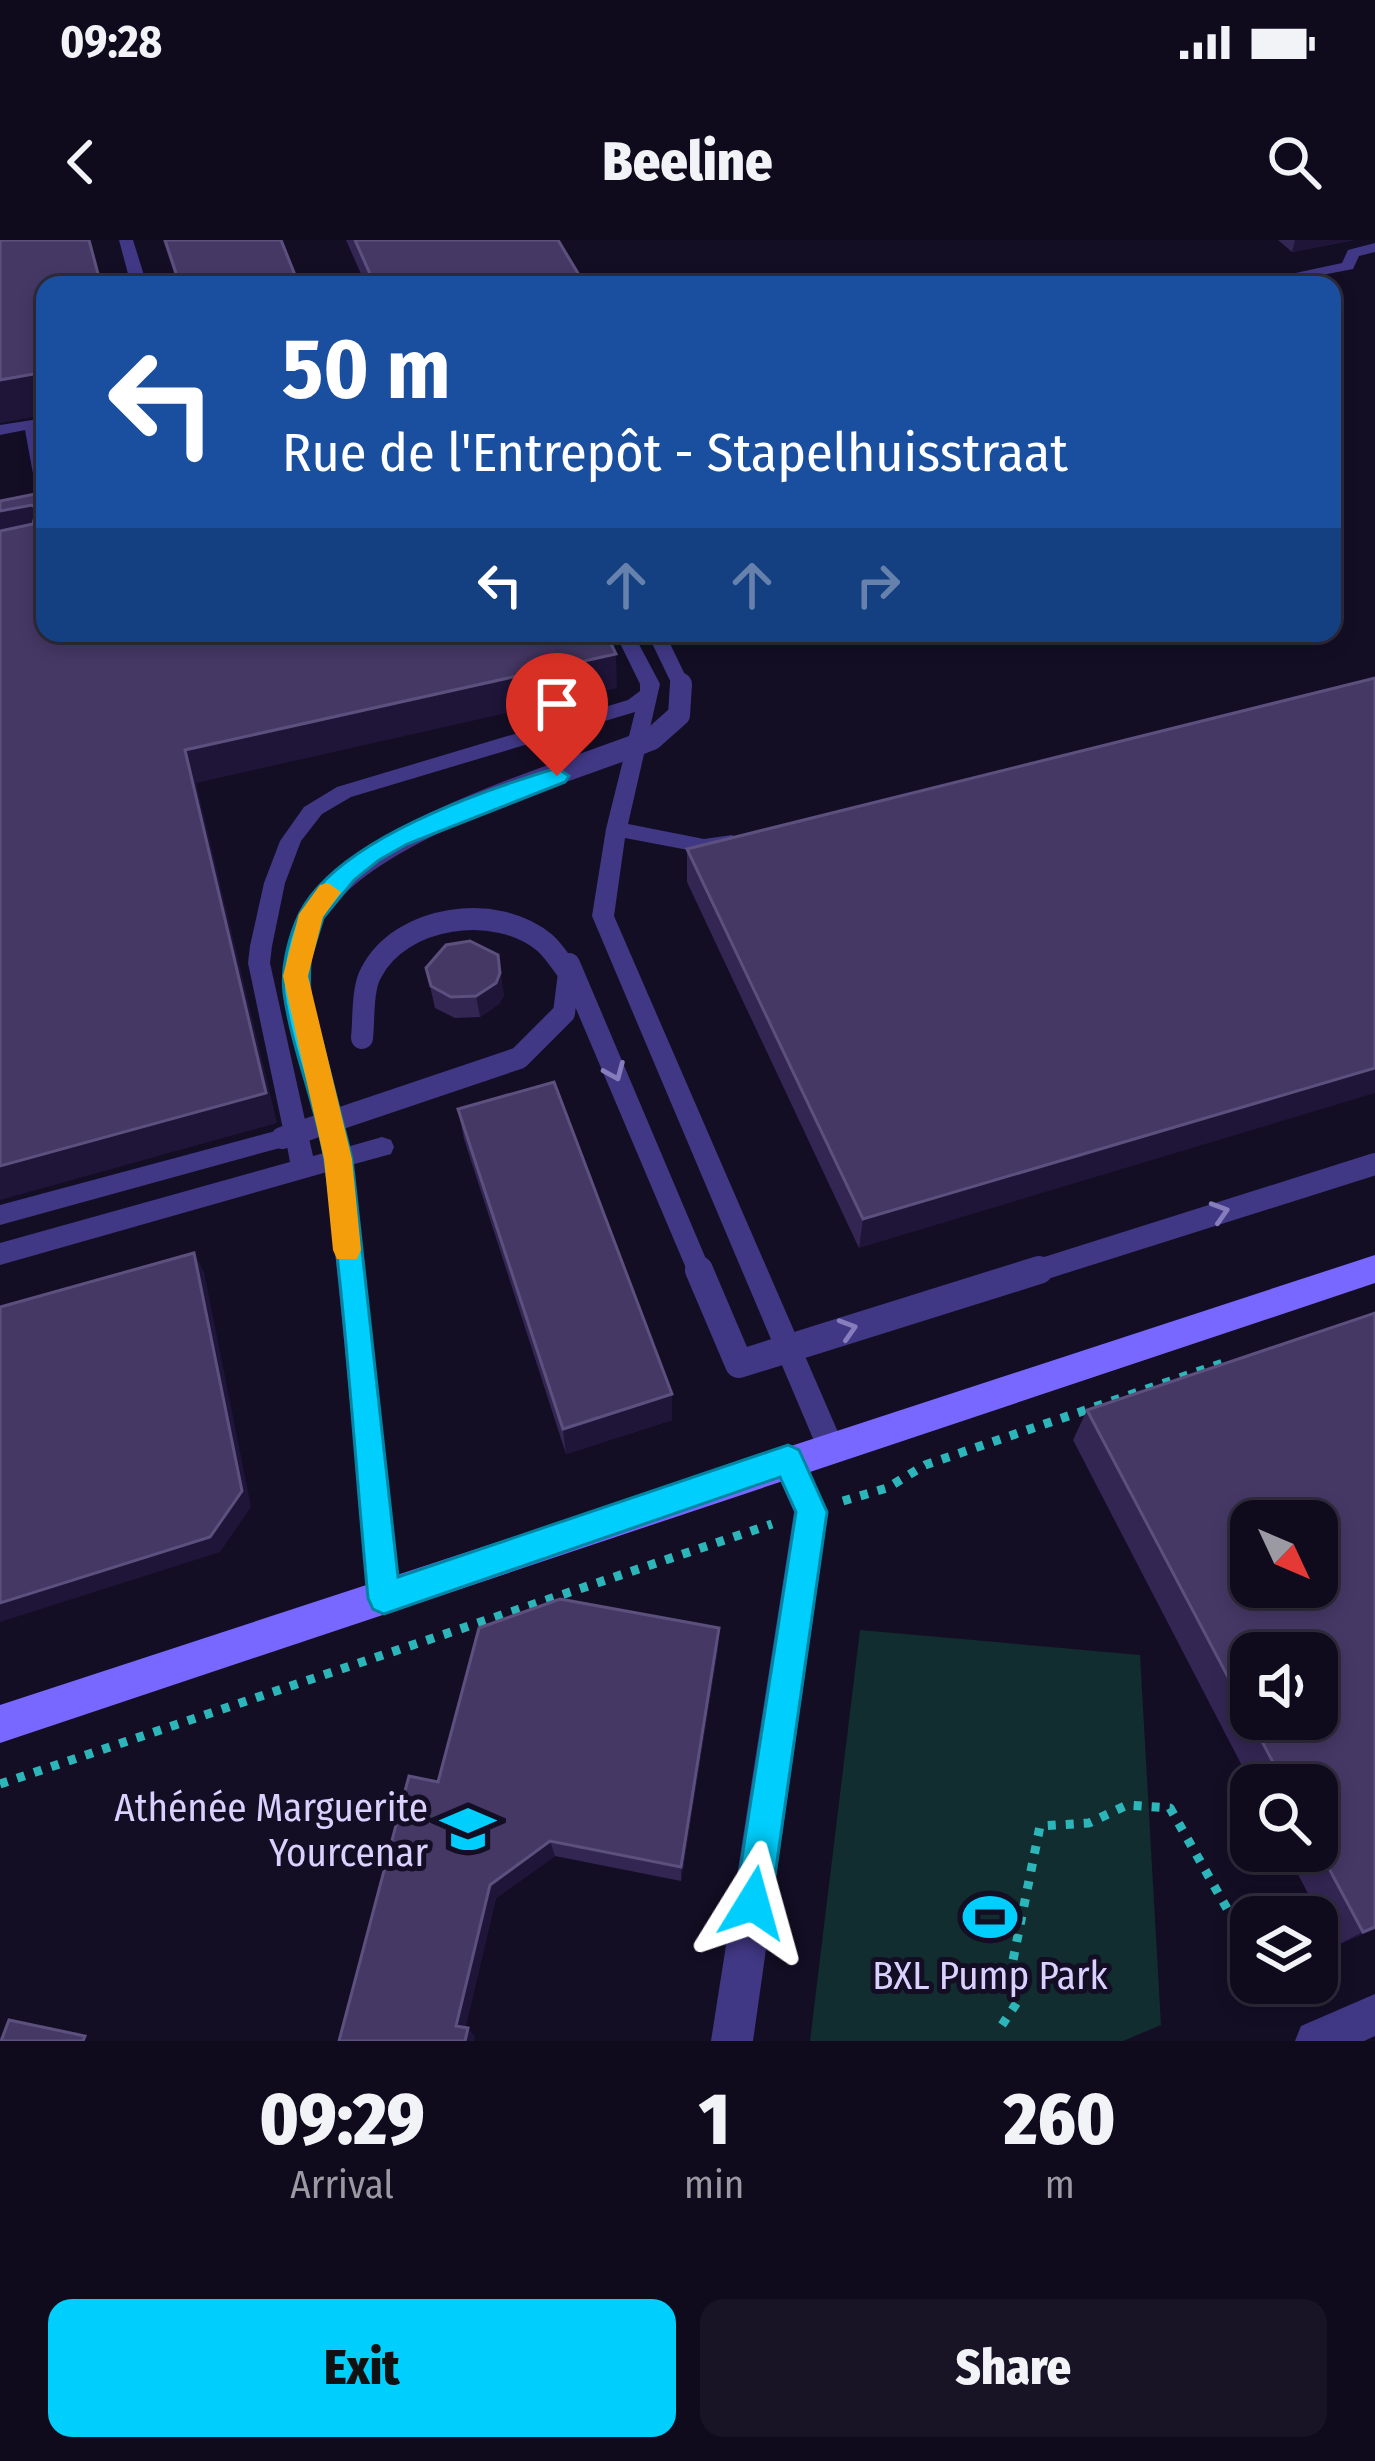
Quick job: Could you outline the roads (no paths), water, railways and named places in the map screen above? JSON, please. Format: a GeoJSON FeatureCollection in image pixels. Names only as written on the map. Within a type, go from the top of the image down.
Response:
{"type":"FeatureCollection","features":[{"type":"Feature","properties":{"kind":"street"},"geometry":{"type":"LineString","coordinates":[[0,1724],[1375,1269]]}},
{"type":"Feature","properties":{"kind":"street"},"geometry":{"type":"LineString","coordinates":[[732,2041],[812,1512],[788,1460]]}},
{"type":"Feature","properties":{"kind":"street"},"geometry":{"type":"LineString","coordinates":[[1316,2041],[1375,2015]]}},
{"type":"Feature","properties":{"kind":"lane"},"geometry":{"type":"LineString","coordinates":[[126,240],[136,276]]}},
{"type":"Feature","properties":{"kind":"lane"},"geometry":{"type":"LineString","coordinates":[[1295,276],[1348,266],[1353,253],[1375,248]]}},
{"type":"Feature","properties":{"kind":"lane"},"geometry":{"type":"LineString","coordinates":[[0,430],[36,423]]}},
{"type":"Feature","properties":{"kind":"lane"},"geometry":{"type":"LineString","coordinates":[[628,642],[650,685],[616,830],[603,916],[830,1446]]}},
{"type":"Feature","properties":{"kind":"lane"},"geometry":{"type":"LineString","coordinates":[[384,1598],[338,1159],[296,976],[303,936],[312,914],[345,874],[399,838],[652,739],[676,719],[685,696],[661,642]]}},
{"type":"Feature","properties":{"kind":"lane"},"geometry":{"type":"LineString","coordinates":[[304,1170],[259,964],[260,938],[295,831],[309,813],[344,792],[626,709],[649,693]]}},
{"type":"Feature","properties":{"kind":"lane"},"geometry":{"type":"LineString","coordinates":[[616,830],[704,846],[749,839]]}},
{"type":"Feature","properties":{"kind":"lane"},"geometry":{"type":"LineString","coordinates":[[362,1038],[361,996],[375,962],[406,937],[440,922],[499,918],[556,948],[569,964],[739,1364],[1375,1164]]}},
{"type":"Feature","properties":{"kind":"lane"},"geometry":{"type":"LineString","coordinates":[[0,1215],[282,1138],[519,1058],[545,1040],[558,1020],[570,995],[569,964]]}},
{"type":"Feature","properties":{"kind":"lane"},"geometry":{"type":"LineString","coordinates":[[0,1255],[382,1147]]}},
{"type":"Feature","properties":{"kind":"place","name":"Athénée Marguerite Yourcenar"},"geometry":{"type":"Point","coordinates":[468,1829]}},
{"type":"Feature","properties":{"kind":"place","name":"BXL Pump Park"},"geometry":{"type":"Point","coordinates":[990,1917]}}]}
